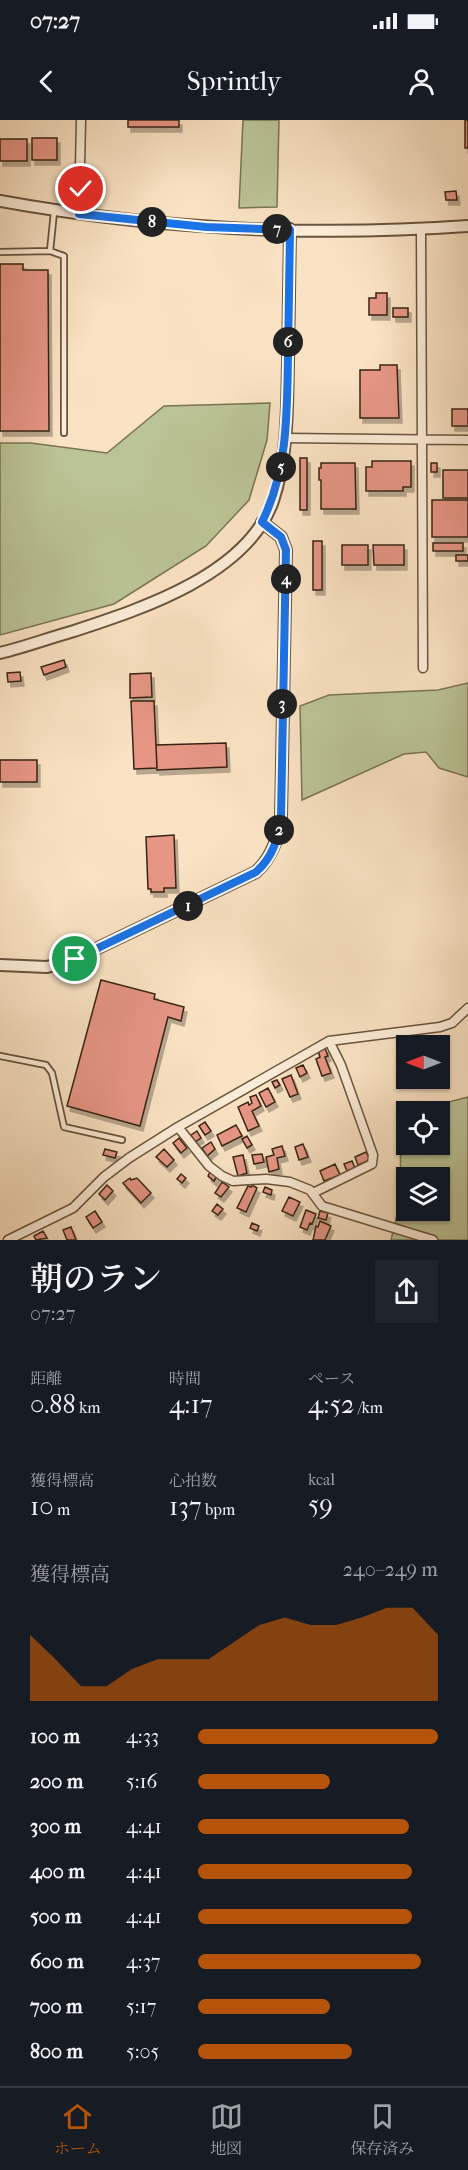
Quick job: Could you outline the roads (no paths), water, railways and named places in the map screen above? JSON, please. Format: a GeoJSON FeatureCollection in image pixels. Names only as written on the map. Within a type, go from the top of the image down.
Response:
{"type":"FeatureCollection","features":[{"type":"Feature","properties":{"kind":"street"},"geometry":{"type":"LineString","coordinates":[[79,214],[81,120]]}},
{"type":"Feature","properties":{"kind":"street"},"geometry":{"type":"LineString","coordinates":[[0,201],[54,211],[206,227],[290,230],[421,230],[468,226]]}},
{"type":"Feature","properties":{"kind":"street"},"geometry":{"type":"LineString","coordinates":[[0,653],[118,617],[188,586],[239,550],[262,522],[277,486],[285,438],[290,230]]}},
{"type":"Feature","properties":{"kind":"street"},"geometry":{"type":"LineString","coordinates":[[421,230],[423,668]]}},
{"type":"Feature","properties":{"kind":"street"},"geometry":{"type":"LineString","coordinates":[[285,438],[468,440]]}},
{"type":"Feature","properties":{"kind":"street"},"geometry":{"type":"LineString","coordinates":[[0,965],[47,967],[75,959],[256,872],[271,854],[279,832],[281,817],[286,550],[281,537],[262,522]]}},
{"type":"Feature","properties":{"kind":"street"},"geometry":{"type":"LineString","coordinates":[[8,1240],[73,1208],[104,1177],[178,1127],[329,1041],[440,1027],[452,1023],[468,1008]]}},
{"type":"Feature","properties":{"kind":"street"},"geometry":{"type":"LineString","coordinates":[[313,1193],[372,1164],[373,1155],[341,1065],[329,1041]]}},
{"type":"Feature","properties":{"kind":"street"},"geometry":{"type":"LineString","coordinates":[[178,1127],[209,1166],[233,1181],[266,1179],[290,1182],[310,1190],[322,1206],[433,1240]]}},
{"type":"Feature","properties":{"kind":"lane"},"geometry":{"type":"LineString","coordinates":[[50,251],[54,211]]}},
{"type":"Feature","properties":{"kind":"lane"},"geometry":{"type":"LineString","coordinates":[[0,252],[50,251],[64,256],[64,433]]}},
{"type":"Feature","properties":{"kind":"lane"},"geometry":{"type":"LineString","coordinates":[[0,1056],[46,1065],[52,1072],[64,1127],[122,1140]]}}]}
